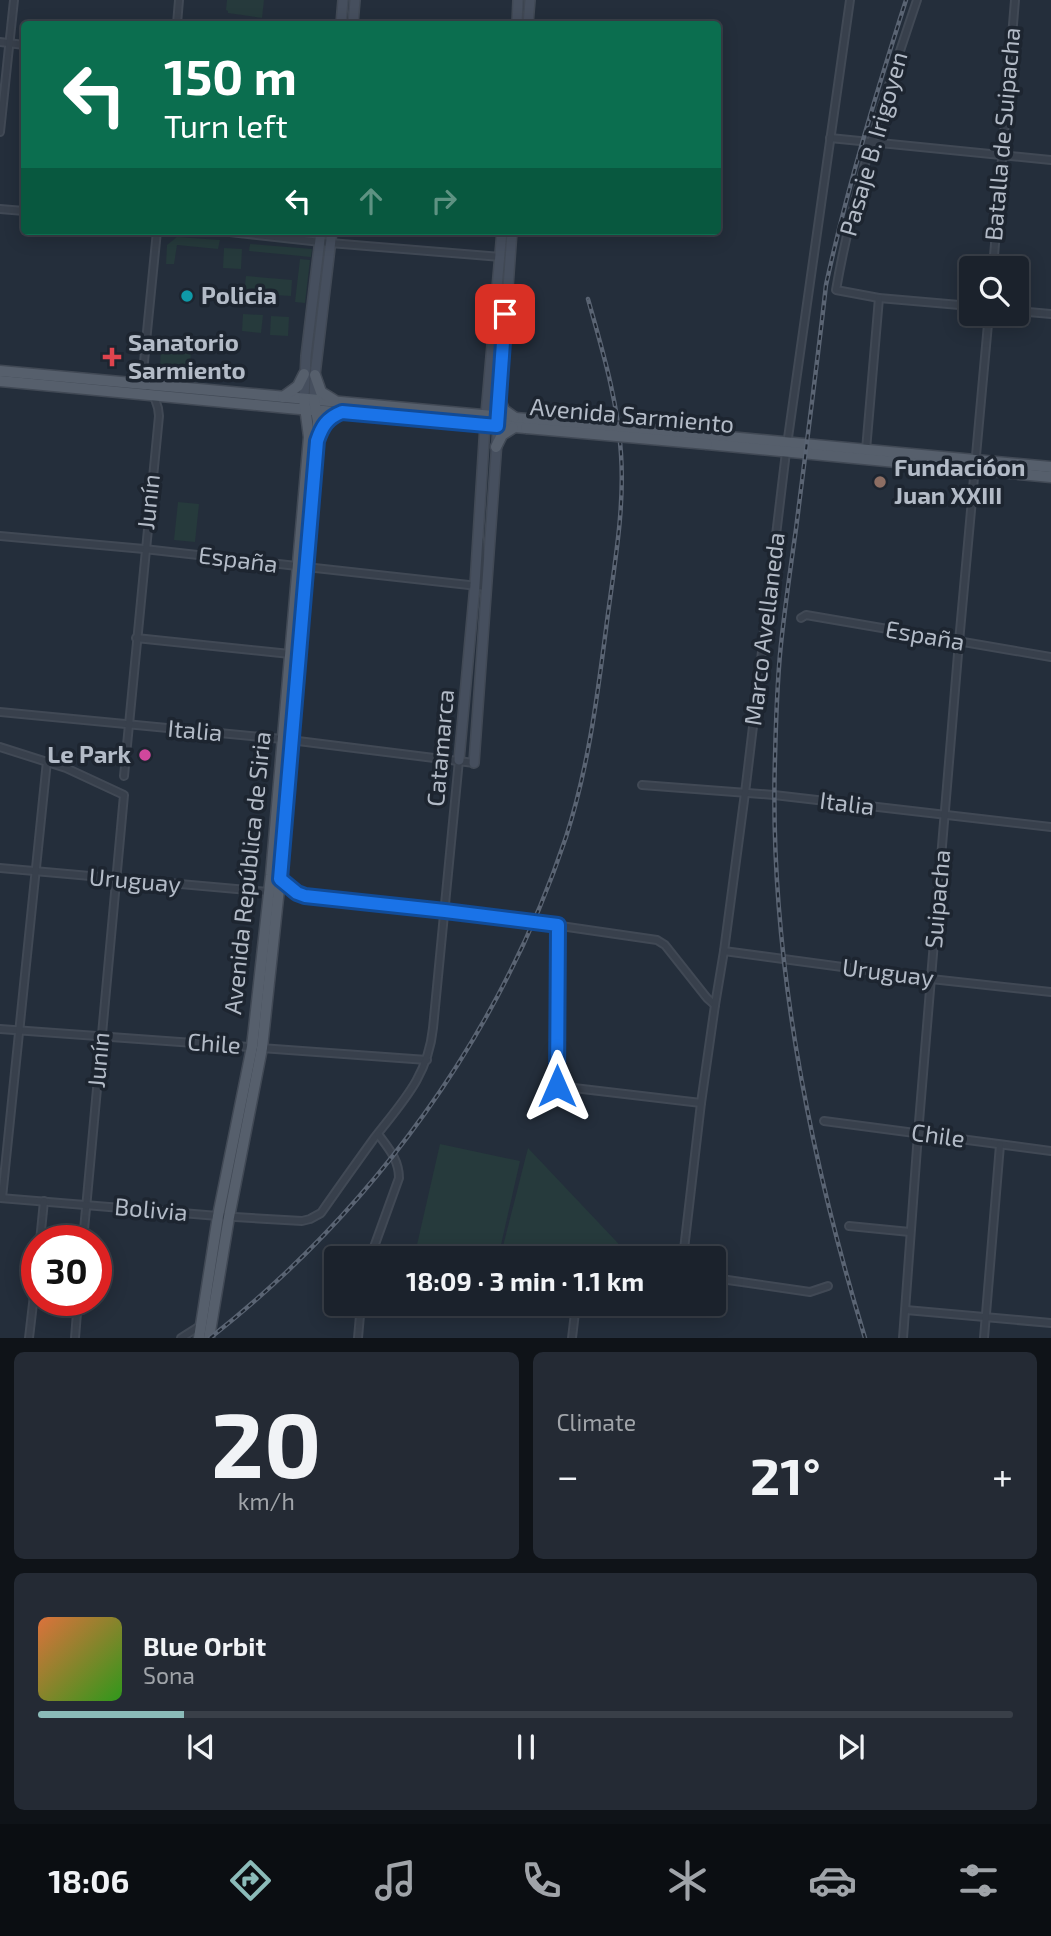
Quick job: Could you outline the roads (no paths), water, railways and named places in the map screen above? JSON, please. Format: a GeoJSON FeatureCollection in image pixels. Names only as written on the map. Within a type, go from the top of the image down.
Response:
{"type":"FeatureCollection","features":[{"type":"Feature","properties":{"kind":"main road"},"geometry":{"type":"LineString","coordinates":[[341,21],[343,0]]}},
{"type":"Feature","properties":{"kind":"main road"},"geometry":{"type":"LineString","coordinates":[[353,21],[355,0]]}},
{"type":"Feature","properties":{"kind":"main road"},"geometry":{"type":"LineString","coordinates":[[517,21],[518,0]]}},
{"type":"Feature","properties":{"kind":"main road"},"geometry":{"type":"LineString","coordinates":[[528,21],[530,0]]}},
{"type":"Feature","properties":{"kind":"main road"},"geometry":{"type":"LineString","coordinates":[[310,405],[321,235]]}},
{"type":"Feature","properties":{"kind":"main road"},"geometry":{"type":"LineString","coordinates":[[283,397],[310,375],[331,235]]}},
{"type":"Feature","properties":{"kind":"main road","name":"Catamarca"},"geometry":{"type":"LineString","coordinates":[[459,761],[482,586],[496,447],[505,258],[502,235]]}},
{"type":"Feature","properties":{"kind":"main road","name":"Catamarca"},"geometry":{"type":"LineString","coordinates":[[474,763],[482,586],[478,526],[485,420],[505,258],[511,235]]}},
{"type":"Feature","properties":{"kind":"main road","name":"Avenida Sarmiento"},"geometry":{"type":"LineString","coordinates":[[0,371],[283,397],[310,405]]}},
{"type":"Feature","properties":{"kind":"main road"},"geometry":{"type":"LineString","coordinates":[[288,408],[301,417],[313,439],[341,407],[321,392],[310,375]]}},
{"type":"Feature","properties":{"kind":"main road","name":"Avenida Sarmiento"},"geometry":{"type":"LineString","coordinates":[[0,381],[288,408],[310,405],[341,407],[976,466],[1051,467]]}},
{"type":"Feature","properties":{"kind":"main road"},"geometry":{"type":"LineString","coordinates":[[499,397],[503,410],[523,423]]}},
{"type":"Feature","properties":{"kind":"main road","name":"Avenida República de Siria"},"geometry":{"type":"LineString","coordinates":[[199,1338],[257,1048],[313,439],[310,405]]}},
{"type":"Feature","properties":{"kind":"main road"},"geometry":{"type":"LineString","coordinates":[[496,447],[505,431],[523,423]]}},
{"type":"Feature","properties":{"kind":"main road","name":"Avenida Sarmiento"},"geometry":{"type":"LineString","coordinates":[[788,447],[866,450],[1051,477]]}},
{"type":"Feature","properties":{"kind":"main road","name":"Avenida República de Siria"},"geometry":{"type":"LineString","coordinates":[[287,740],[290,653],[302,567]]}},
{"type":"Feature","properties":{"kind":"main road","name":"Avenida República de Siria"},"geometry":{"type":"LineString","coordinates":[[257,1048],[273,884]]}},
{"type":"Feature","properties":{"kind":"main road","name":"Avenida República de Siria"},"geometry":{"type":"LineString","coordinates":[[209,1338],[223,1217]]}},
{"type":"Feature","properties":{"kind":"street"},"geometry":{"type":"LineString","coordinates":[[0,132],[14,0]]}},
{"type":"Feature","properties":{"kind":"street"},"geometry":{"type":"LineString","coordinates":[[177,21],[180,0]]}},
{"type":"Feature","properties":{"kind":"street","name":"Marco Avellaneda"},"geometry":{"type":"LineString","coordinates":[[684,1246],[788,447],[850,0]]}},
{"type":"Feature","properties":{"kind":"street","name":"Pasaje B. Irigoyen"},"geometry":{"type":"LineString","coordinates":[[879,298],[836,290],[849,221],[871,142],[917,0]]}},
{"type":"Feature","properties":{"kind":"street","name":"Batalla de Suipacha"},"geometry":{"type":"LineString","coordinates":[[994,256],[1014,0]]}},
{"type":"Feature","properties":{"kind":"street"},"geometry":{"type":"LineString","coordinates":[[0,42],[21,45]]}},
{"type":"Feature","properties":{"kind":"street"},"geometry":{"type":"LineString","coordinates":[[830,138],[1051,160]]}},
{"type":"Feature","properties":{"kind":"street"},"geometry":{"type":"LineString","coordinates":[[0,209],[21,211]]}},
{"type":"Feature","properties":{"kind":"street"},"geometry":{"type":"LineString","coordinates":[[154,394],[146,384],[143,372],[158,235]]}},
{"type":"Feature","properties":{"kind":"street"},"geometry":{"type":"LineString","coordinates":[[257,235],[505,258]]}},
{"type":"Feature","properties":{"kind":"street"},"geometry":{"type":"LineString","coordinates":[[866,450],[879,298],[959,305]]}},
{"type":"Feature","properties":{"kind":"street"},"geometry":{"type":"LineString","coordinates":[[1029,311],[1051,314]]}},
{"type":"Feature","properties":{"kind":"street"},"geometry":{"type":"LineString","coordinates":[[976,466],[988,326]]}},
{"type":"Feature","properties":{"kind":"street","name":"Junín"},"geometry":{"type":"LineString","coordinates":[[124,776],[159,416],[154,394]]}},
{"type":"Feature","properties":{"kind":"street","name":"Suipacha"},"geometry":{"type":"LineString","coordinates":[[903,1338],[959,642],[976,466]]}},
{"type":"Feature","properties":{"kind":"street","name":"España"},"geometry":{"type":"LineString","coordinates":[[0,537],[144,549],[482,586]]}},
{"type":"Feature","properties":{"kind":"street","name":"España"},"geometry":{"type":"LineString","coordinates":[[800,618],[806,615],[1051,657]]}},
{"type":"Feature","properties":{"kind":"street"},"geometry":{"type":"LineString","coordinates":[[136,638],[290,653]]}},
{"type":"Feature","properties":{"kind":"street","name":"Italia"},"geometry":{"type":"LineString","coordinates":[[0,712],[287,740],[474,763]]}},
{"type":"Feature","properties":{"kind":"street"},"geometry":{"type":"LineString","coordinates":[[0,747],[47,761],[1,1198]]}},
{"type":"Feature","properties":{"kind":"street","name":"Junín"},"geometry":{"type":"LineString","coordinates":[[47,761],[124,795],[84,1225]]}},
{"type":"Feature","properties":{"kind":"street","name":"Catamarca"},"geometry":{"type":"LineString","coordinates":[[302,1221],[321,1213],[399,1108],[419,1078],[427,1060],[432,1036],[459,761]]}},
{"type":"Feature","properties":{"kind":"street","name":"Italia"},"geometry":{"type":"LineString","coordinates":[[642,785],[745,793],[1051,827]]}},
{"type":"Feature","properties":{"kind":"street","name":"Uruguay"},"geometry":{"type":"LineString","coordinates":[[0,869],[116,879],[273,884],[305,896],[558,925]]}},
{"type":"Feature","properties":{"kind":"street"},"geometry":{"type":"LineString","coordinates":[[701,1103],[557,1086],[558,925],[657,940],[665,945],[715,1005]]}},
{"type":"Feature","properties":{"kind":"street","name":"Uruguay"},"geometry":{"type":"LineString","coordinates":[[724,951],[1051,992]]}},
{"type":"Feature","properties":{"kind":"street","name":"Chile"},"geometry":{"type":"LineString","coordinates":[[0,1029],[427,1060]]}},
{"type":"Feature","properties":{"kind":"street","name":"Chile"},"geometry":{"type":"LineString","coordinates":[[824,1121],[1051,1151]]}},
{"type":"Feature","properties":{"kind":"street"},"geometry":{"type":"LineString","coordinates":[[374,1246],[399,1178],[393,1154],[378,1134]]}},
{"type":"Feature","properties":{"kind":"street"},"geometry":{"type":"LineString","coordinates":[[984,1338],[1000,1145]]}},
{"type":"Feature","properties":{"kind":"street","name":"Bolivia"},"geometry":{"type":"LineString","coordinates":[[1,1198],[302,1221]]}},
{"type":"Feature","properties":{"kind":"street"},"geometry":{"type":"LineString","coordinates":[[42,1225],[44,1201]]}},
{"type":"Feature","properties":{"kind":"street"},"geometry":{"type":"LineString","coordinates":[[849,1226],[910,1232]]}},
{"type":"Feature","properties":{"kind":"street"},"geometry":{"type":"LineString","coordinates":[[726,1280],[810,1292],[828,1286]]}},
{"type":"Feature","properties":{"kind":"street"},"geometry":{"type":"LineString","coordinates":[[905,1310],[1051,1323]]}},
{"type":"Feature","properties":{"kind":"street"},"geometry":{"type":"LineString","coordinates":[[29,1338],[32,1316]]}},
{"type":"Feature","properties":{"kind":"street"},"geometry":{"type":"LineString","coordinates":[[75,1338],[77,1316]]}},
{"type":"Feature","properties":{"kind":"street"},"geometry":{"type":"LineString","coordinates":[[358,1338],[360,1316]]}},
{"type":"Feature","properties":{"kind":"street"},"geometry":{"type":"LineString","coordinates":[[572,1338],[575,1316]]}},
{"type":"Feature","properties":{"kind":"street"},"geometry":{"type":"LineString","coordinates":[[181,1338],[212,1322]]}},
{"type":"Feature","properties":{"kind":"railway"},"geometry":{"type":"LineString","coordinates":[[865,1338],[826,1197],[797,1051],[779,904],[775,758],[782,635],[826,285],[863,141],[906,0]]}},
{"type":"Feature","properties":{"kind":"railway"},"geometry":{"type":"LineString","coordinates":[[210,1338],[270,1288],[326,1233],[377,1175],[425,1113],[468,1049],[506,981],[538,910],[566,837],[586,760],[595,708],[618,542],[622,476],[617,414],[588,299]]}},
{"type":"Feature","properties":{"kind":"place","name":"Policia"},"geometry":{"type":"Point","coordinates":[187,296]}},
{"type":"Feature","properties":{"kind":"place","name":"Sanatorio Sarmiento"},"geometry":{"type":"Point","coordinates":[112,357]}},
{"type":"Feature","properties":{"kind":"place","name":"Fundacióon Juan XXIII"},"geometry":{"type":"Point","coordinates":[880,482]}},
{"type":"Feature","properties":{"kind":"place","name":"Le Park"},"geometry":{"type":"Point","coordinates":[145,755]}}]}
